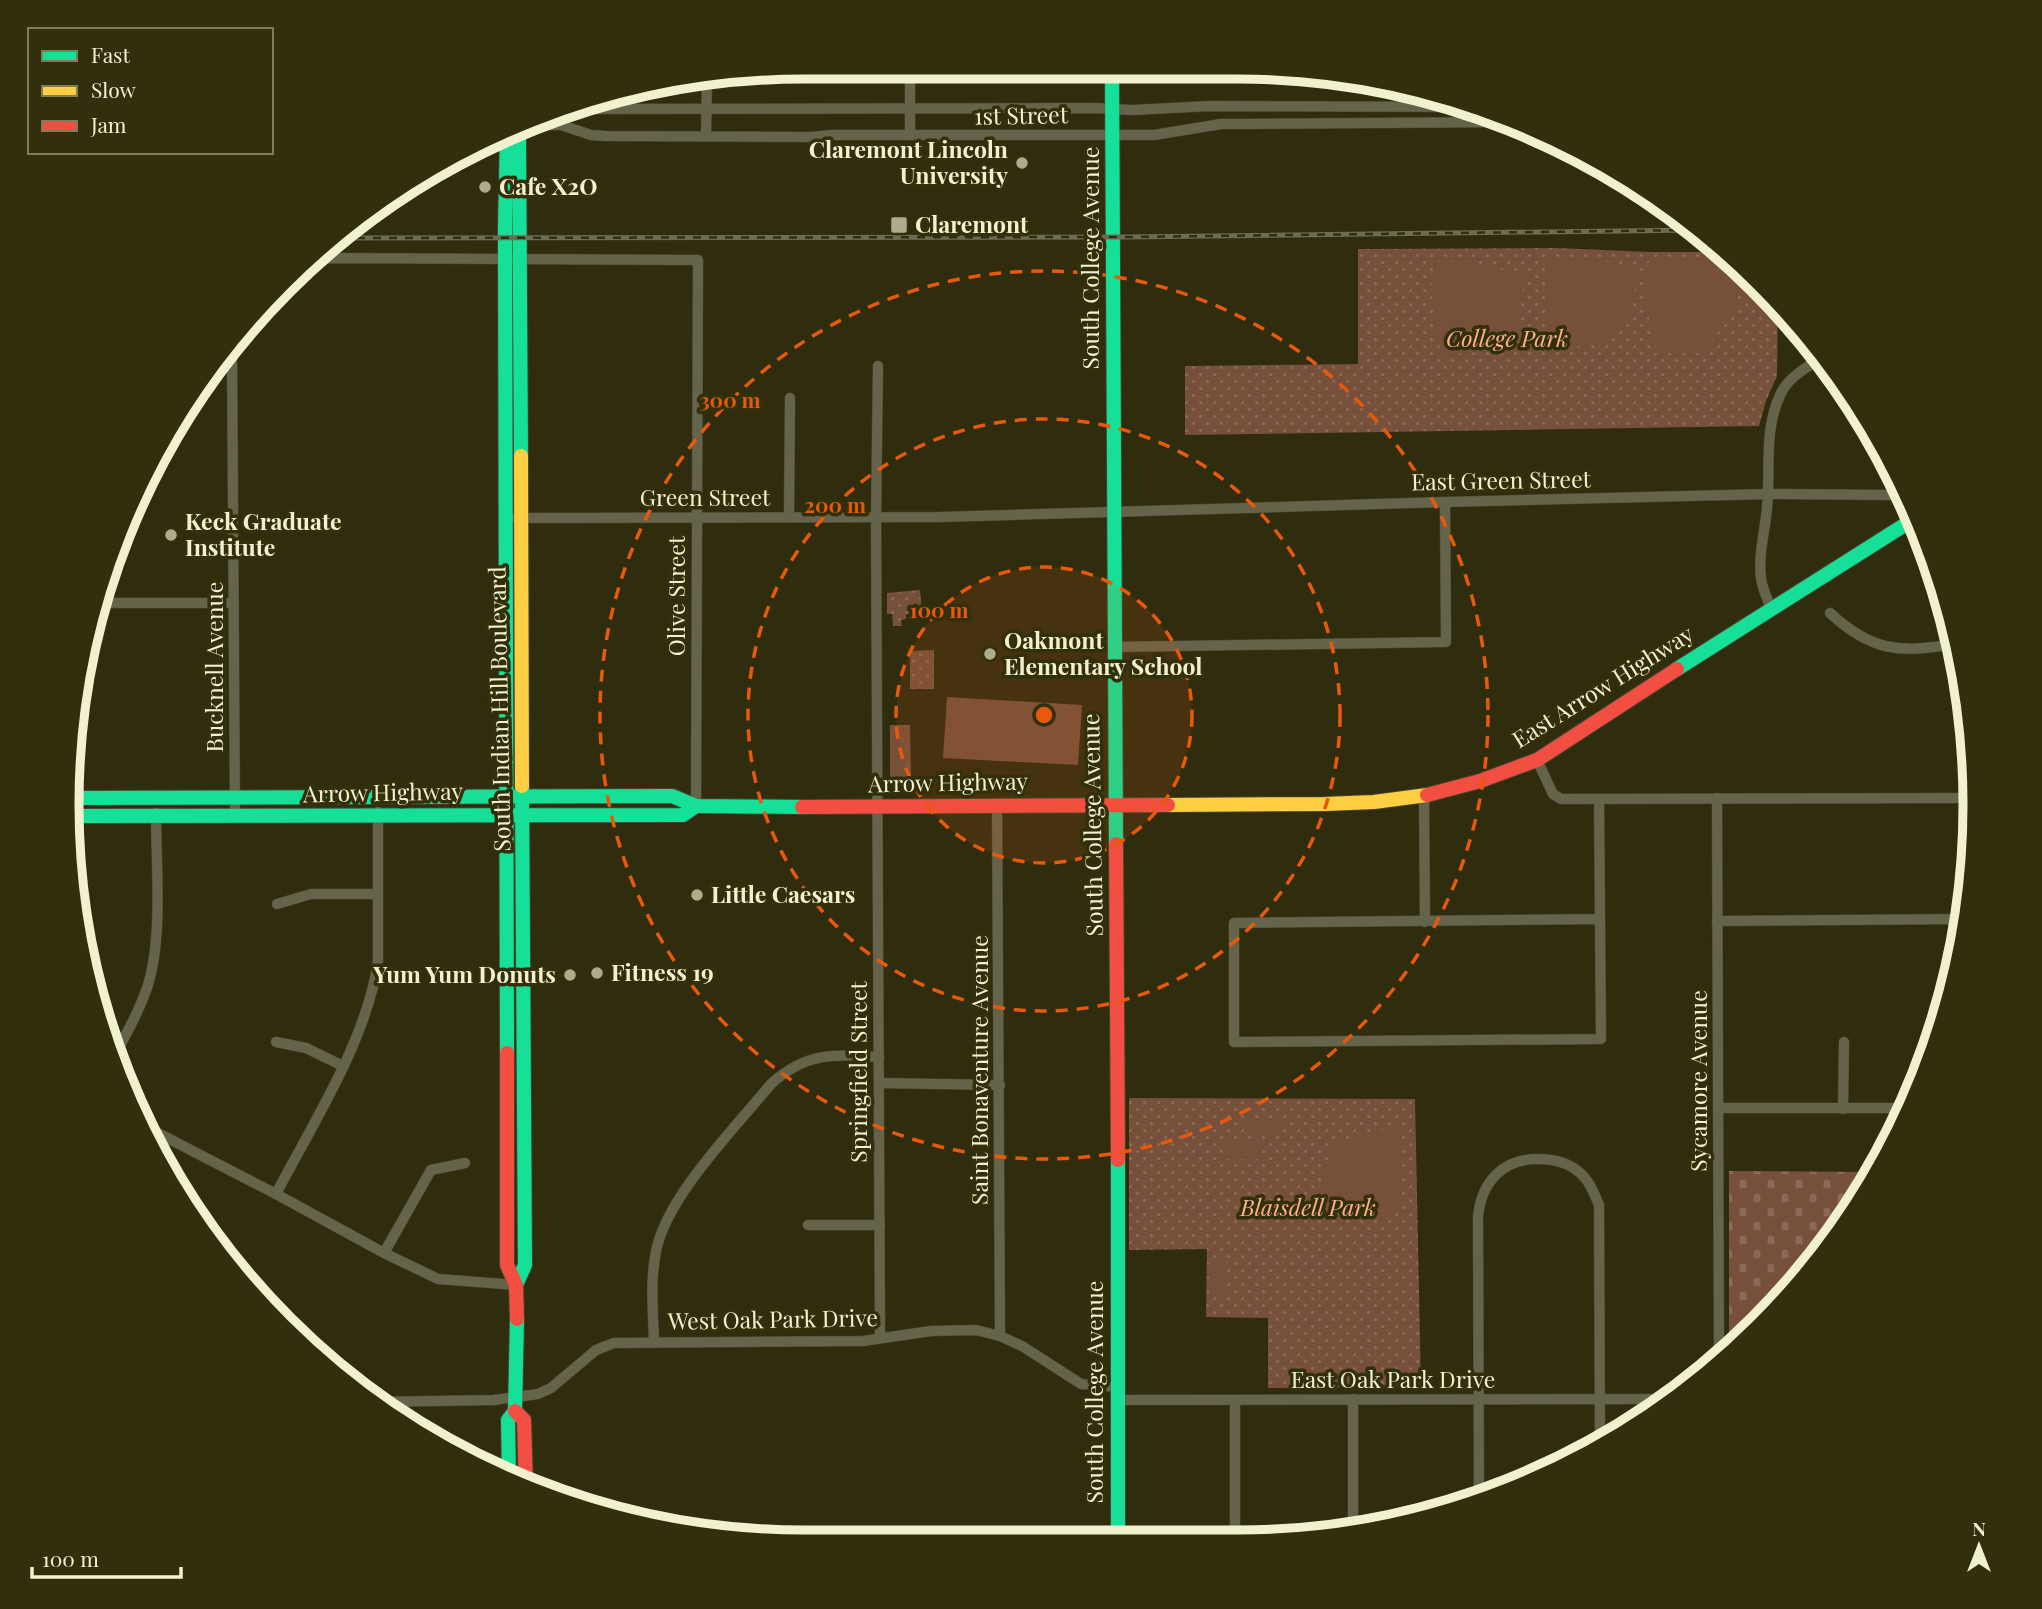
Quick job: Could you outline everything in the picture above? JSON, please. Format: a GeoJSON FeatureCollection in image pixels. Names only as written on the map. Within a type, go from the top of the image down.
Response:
{"type":"FeatureCollection","features":[{"type":"Feature","properties":{"kind":"main road","name":"South College Avenue"},"geometry":{"type":"LineString","coordinates":[[1112,79],[1118,1530]]}},
{"type":"Feature","properties":{"kind":"main road","name":"South Indian Hill Boulevard"},"geometry":{"type":"LineString","coordinates":[[512,258],[519,138]]}},
{"type":"Feature","properties":{"kind":"main road","name":"South Indian Hill Boulevard"},"geometry":{"type":"LineString","coordinates":[[508,143],[512,258],[515,797],[508,814],[507,1265],[516,1285],[516,1404],[508,1420],[509,1467]]}},
{"type":"Feature","properties":{"kind":"main road","name":"East Arrow Highway"},"geometry":{"type":"LineString","coordinates":[[1115,804],[1374,803],[1424,796],[1480,781],[1537,760],[1907,524]]}},
{"type":"Feature","properties":{"kind":"main road","name":"Arrow Highway"},"geometry":{"type":"LineString","coordinates":[[79,799],[672,796],[696,806],[1115,804]]}},
{"type":"Feature","properties":{"kind":"main road","name":"South Indian Hill Boulevard"},"geometry":{"type":"LineString","coordinates":[[515,797],[523,814],[525,1265],[516,1285]]}},
{"type":"Feature","properties":{"kind":"main road","name":"Arrow Highway"},"geometry":{"type":"LineString","coordinates":[[79,816],[683,815],[696,806]]}},
{"type":"Feature","properties":{"kind":"main road","name":"South Indian Hill Boulevard"},"geometry":{"type":"LineString","coordinates":[[516,1404],[524,1420],[526,1474]]}},
{"type":"Feature","properties":{"kind":"street"},"geometry":{"type":"LineString","coordinates":[[910,79],[910,135]]}},
{"type":"Feature","properties":{"kind":"street"},"geometry":{"type":"LineString","coordinates":[[706,135],[707,86]]}},
{"type":"Feature","properties":{"kind":"street","name":"1st Street"},"geometry":{"type":"LineString","coordinates":[[597,109],[1132,110],[1210,106],[1438,107]]}},
{"type":"Feature","properties":{"kind":"street","name":"1st Street"},"geometry":{"type":"LineString","coordinates":[[550,125],[607,136],[1154,135],[1221,124],[1484,122]]}},
{"type":"Feature","properties":{"kind":"street"},"geometry":{"type":"LineString","coordinates":[[327,258],[512,258]]}},
{"type":"Feature","properties":{"kind":"street","name":"Olive Street"},"geometry":{"type":"LineString","coordinates":[[512,258],[698,260],[696,806]]}},
{"type":"Feature","properties":{"kind":"street","name":"Bucknell Avenue"},"geometry":{"type":"LineString","coordinates":[[232,359],[235,816]]}},
{"type":"Feature","properties":{"kind":"street"},"geometry":{"type":"LineString","coordinates":[[1771,608],[1761,580],[1760,565],[1768,494],[1769,431],[1772,414],[1781,392],[1796,375],[1813,363]]}},
{"type":"Feature","properties":{"kind":"street","name":"Springfield Street"},"geometry":{"type":"LineString","coordinates":[[878,366],[876,517],[880,1338]]}},
{"type":"Feature","properties":{"kind":"street"},"geometry":{"type":"LineString","coordinates":[[789,517],[790,398]]}},
{"type":"Feature","properties":{"kind":"street","name":"East Green Street"},"geometry":{"type":"LineString","coordinates":[[1113,510],[1768,494],[1890,495]]}},
{"type":"Feature","properties":{"kind":"street"},"geometry":{"type":"LineString","coordinates":[[1114,647],[1446,642],[1445,502]]}},
{"type":"Feature","properties":{"kind":"street","name":"Green Street"},"geometry":{"type":"LineString","coordinates":[[514,518],[876,517],[1113,510]]}},
{"type":"Feature","properties":{"kind":"street"},"geometry":{"type":"LineString","coordinates":[[107,603],[234,603]]}},
{"type":"Feature","properties":{"kind":"street"},"geometry":{"type":"LineString","coordinates":[[1830,613],[1864,640],[1885,648],[1945,645]]}},
{"type":"Feature","properties":{"kind":"street"},"geometry":{"type":"LineString","coordinates":[[1537,760],[1553,794],[1561,799],[1963,798]]}},
{"type":"Feature","properties":{"kind":"street"},"geometry":{"type":"LineString","coordinates":[[1424,796],[1425,922]]}},
{"type":"Feature","properties":{"kind":"street"},"geometry":{"type":"LineString","coordinates":[[276,1194],[343,1066],[375,981],[378,961],[378,797]]}},
{"type":"Feature","properties":{"kind":"street"},"geometry":{"type":"LineString","coordinates":[[120,1046],[134,1021],[148,984],[156,944],[156,798]]}},
{"type":"Feature","properties":{"kind":"street","name":"Sycamore Avenue"},"geometry":{"type":"LineString","coordinates":[[1717,798],[1719,1347]]}},
{"type":"Feature","properties":{"kind":"street"},"geometry":{"type":"LineString","coordinates":[[1599,799],[1600,919],[1601,1039],[1234,1042],[1234,923],[1600,919]]}},
{"type":"Feature","properties":{"kind":"street","name":"Saint Bonaventure Avenue"},"geometry":{"type":"LineString","coordinates":[[997,805],[1000,1336]]}},
{"type":"Feature","properties":{"kind":"street"},"geometry":{"type":"LineString","coordinates":[[277,904],[311,894],[378,894]]}},
{"type":"Feature","properties":{"kind":"street"},"geometry":{"type":"LineString","coordinates":[[1717,921],[1954,919]]}},
{"type":"Feature","properties":{"kind":"street"},"geometry":{"type":"LineString","coordinates":[[276,1042],[306,1048],[343,1066]]}},
{"type":"Feature","properties":{"kind":"street"},"geometry":{"type":"LineString","coordinates":[[1843,1042],[1843,1109]]}},
{"type":"Feature","properties":{"kind":"street"},"geometry":{"type":"LineString","coordinates":[[654,1342],[652,1280],[656,1249],[680,1195],[771,1084],[785,1071],[819,1056],[879,1057]]}},
{"type":"Feature","properties":{"kind":"street"},"geometry":{"type":"LineString","coordinates":[[879,1083],[1000,1085]]}},
{"type":"Feature","properties":{"kind":"street"},"geometry":{"type":"LineString","coordinates":[[1718,1108],[1896,1108]]}},
{"type":"Feature","properties":{"kind":"street"},"geometry":{"type":"LineString","coordinates":[[158,1133],[438,1279],[516,1285]]}},
{"type":"Feature","properties":{"kind":"street"},"geometry":{"type":"LineString","coordinates":[[1479,1489],[1479,1203],[1489,1181],[1497,1172],[1516,1161],[1560,1161],[1580,1173],[1594,1192],[1598,1205],[1600,1433]]}},
{"type":"Feature","properties":{"kind":"street"},"geometry":{"type":"LineString","coordinates":[[384,1253],[431,1170],[465,1163]]}},
{"type":"Feature","properties":{"kind":"street"},"geometry":{"type":"LineString","coordinates":[[808,1225],[880,1225]]}},
{"type":"Feature","properties":{"kind":"street","name":"West Oak Park Drive"},"geometry":{"type":"LineString","coordinates":[[392,1402],[494,1400],[516,1404],[551,1388],[596,1350],[614,1343],[863,1341],[931,1331],[976,1330],[1000,1336],[1022,1346],[1081,1384],[1117,1394]]}},
{"type":"Feature","properties":{"kind":"street","name":"East Oak Park Drive"},"geometry":{"type":"LineString","coordinates":[[1117,1394],[1235,1400],[1653,1399]]}},
{"type":"Feature","properties":{"kind":"street"},"geometry":{"type":"LineString","coordinates":[[1353,1399],[1353,1520]]}},
{"type":"Feature","properties":{"kind":"street"},"geometry":{"type":"LineString","coordinates":[[1235,1400],[1235,1530]]}},
{"type":"Feature","properties":{"kind":"green space","name":"College Park"},"geometry":{"type":"Polygon","coordinates":[[[1557,248],[1707,252],[1751,291],[1778,320],[1777,376],[1759,426],[1185,435],[1185,366],[1358,364],[1358,249],[1557,248]]]}},
{"type":"Feature","properties":{"kind":"green space"},"geometry":{"type":"Polygon","coordinates":[[[1553,257],[1581,258],[1638,267],[1627,321],[1614,336],[1585,346],[1554,348],[1546,303],[1545,264],[1553,257]]]}},
{"type":"Feature","properties":{"kind":"green space"},"geometry":{"type":"Polygon","coordinates":[[[1675,257],[1720,263],[1736,278],[1737,308],[1702,353],[1654,353],[1645,266],[1652,260],[1675,257]]]}},
{"type":"Feature","properties":{"kind":"green space"},"geometry":{"type":"Polygon","coordinates":[[[1437,262],[1471,262],[1525,276],[1517,326],[1499,346],[1477,352],[1441,355],[1432,294],[1433,270],[1437,262]]]}},
{"type":"Feature","properties":{"kind":"green space"},"geometry":{"type":"Polygon","coordinates":[[[920,590],[922,613],[906,614],[906,619],[901,620],[902,626],[893,626],[892,614],[887,614],[887,593],[920,590]]]}},
{"type":"Feature","properties":{"kind":"green space"},"geometry":{"type":"Polygon","coordinates":[[[934,650],[934,689],[910,689],[910,651],[934,650]]]}},
{"type":"Feature","properties":{"kind":"green space"},"geometry":{"type":"Polygon","coordinates":[[[947,697],[1082,705],[1078,765],[943,758],[947,697]]]}},
{"type":"Feature","properties":{"kind":"green space"},"geometry":{"type":"Polygon","coordinates":[[[890,725],[910,725],[911,778],[890,778],[890,725]]]}},
{"type":"Feature","properties":{"kind":"green space","name":"Blaisdell Park"},"geometry":{"type":"Polygon","coordinates":[[[1129,1098],[1415,1099],[1421,1387],[1268,1388],[1268,1318],[1206,1317],[1207,1249],[1129,1250],[1129,1098]]]}},
{"type":"Feature","properties":{"kind":"green space"},"geometry":{"type":"Polygon","coordinates":[[[1246,1118],[1283,1119],[1283,1136],[1246,1136],[1246,1118]]]}},
{"type":"Feature","properties":{"kind":"green space"},"geometry":{"type":"Polygon","coordinates":[[[1398,1126],[1400,1202],[1383,1216],[1311,1211],[1333,1144],[1398,1126]]]}},
{"type":"Feature","properties":{"kind":"green space"},"geometry":{"type":"Polygon","coordinates":[[[1225,1142],[1262,1142],[1262,1159],[1225,1159],[1225,1142]]]}},
{"type":"Feature","properties":{"kind":"green space"},"geometry":{"type":"Polygon","coordinates":[[[1729,1171],[1863,1172],[1813,1246],[1783,1283],[1729,1338],[1729,1171]]]}},
{"type":"Feature","properties":{"kind":"green space"},"geometry":{"type":"Polygon","coordinates":[[[1211,1261],[1225,1261],[1226,1295],[1212,1296],[1211,1261]]]}},
{"type":"Feature","properties":{"kind":"railway"},"geometry":{"type":"LineString","coordinates":[[352,238],[1127,237],[1681,230]]}},
{"type":"Feature","properties":{"kind":"traffic: fast"},"geometry":{"type":"LineString","coordinates":[[1112,79],[1116,844]]}},
{"type":"Feature","properties":{"kind":"traffic: fast"},"geometry":{"type":"LineString","coordinates":[[519,138],[521,456]]}},
{"type":"Feature","properties":{"kind":"traffic: fast"},"geometry":{"type":"LineString","coordinates":[[507,143],[507,1053]]}},
{"type":"Feature","properties":{"kind":"traffic: fast"},"geometry":{"type":"LineString","coordinates":[[1677,669],[1906,524]]}},
{"type":"Feature","properties":{"kind":"traffic: fast"},"geometry":{"type":"LineString","coordinates":[[516,1285],[525,1265],[522,786]]}},
{"type":"Feature","properties":{"kind":"traffic: fast"},"geometry":{"type":"LineString","coordinates":[[79,798],[672,796],[696,806],[802,807]]}},
{"type":"Feature","properties":{"kind":"traffic: fast"},"geometry":{"type":"LineString","coordinates":[[79,816],[683,815],[696,806]]}},
{"type":"Feature","properties":{"kind":"traffic: fast"},"geometry":{"type":"LineString","coordinates":[[1118,1160],[1118,1530]]}},
{"type":"Feature","properties":{"kind":"traffic: fast"},"geometry":{"type":"LineString","coordinates":[[509,1467],[508,1420],[515,1411],[517,1319]]}},
{"type":"Feature","properties":{"kind":"traffic: slow"},"geometry":{"type":"LineString","coordinates":[[521,456],[522,786]]}},
{"type":"Feature","properties":{"kind":"traffic: slow"},"geometry":{"type":"LineString","coordinates":[[1168,805],[1325,804],[1374,802],[1427,795]]}},
{"type":"Feature","properties":{"kind":"traffic: jam"},"geometry":{"type":"LineString","coordinates":[[1427,795],[1480,781],[1537,760],[1677,669]]}},
{"type":"Feature","properties":{"kind":"traffic: jam"},"geometry":{"type":"LineString","coordinates":[[802,807],[1168,805]]}},
{"type":"Feature","properties":{"kind":"traffic: jam"},"geometry":{"type":"LineString","coordinates":[[1116,844],[1118,1160]]}},
{"type":"Feature","properties":{"kind":"traffic: jam"},"geometry":{"type":"LineString","coordinates":[[507,1053],[507,1265],[516,1285],[517,1319]]}},
{"type":"Feature","properties":{"kind":"traffic: jam"},"geometry":{"type":"LineString","coordinates":[[515,1411],[524,1420],[526,1474]]}},
{"type":"Feature","properties":{"kind":"place","name":"Claremont Lincoln University"},"geometry":{"type":"Point","coordinates":[1022,163]}},
{"type":"Feature","properties":{"kind":"place","name":"Cafe X2O"},"geometry":{"type":"Point","coordinates":[485,187]}},
{"type":"Feature","properties":{"kind":"place","name":"Claremont"},"geometry":{"type":"Point","coordinates":[899,225]}},
{"type":"Feature","properties":{"kind":"place","name":"Keck Graduate Institute"},"geometry":{"type":"Point","coordinates":[171,535]}},
{"type":"Feature","properties":{"kind":"place","name":"Oakmont Elementary School"},"geometry":{"type":"Point","coordinates":[990,654]}},
{"type":"Feature","properties":{"kind":"place","name":"Little Caesars"},"geometry":{"type":"Point","coordinates":[697,895]}},
{"type":"Feature","properties":{"kind":"place","name":"Fitness 19"},"geometry":{"type":"Point","coordinates":[597,973]}},
{"type":"Feature","properties":{"kind":"place","name":"Yum Yum Donuts"},"geometry":{"type":"Point","coordinates":[570,975]}}]}
